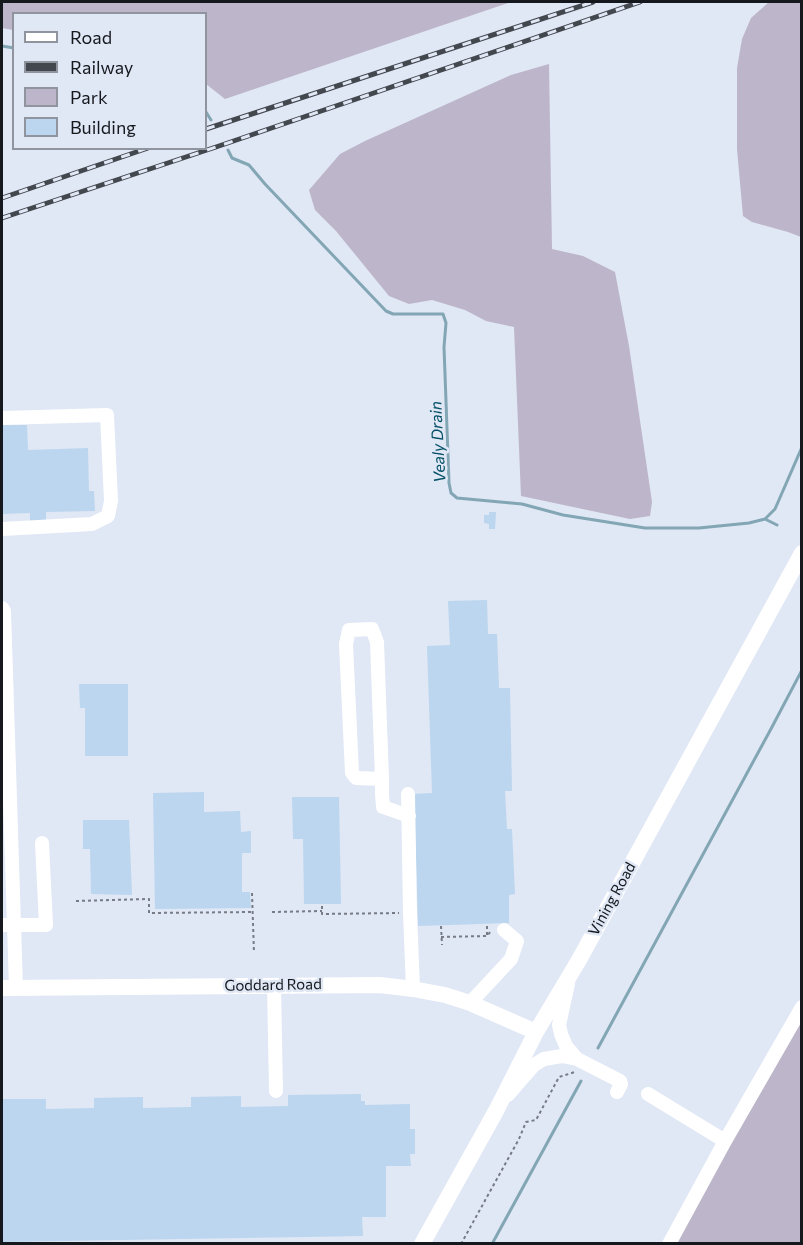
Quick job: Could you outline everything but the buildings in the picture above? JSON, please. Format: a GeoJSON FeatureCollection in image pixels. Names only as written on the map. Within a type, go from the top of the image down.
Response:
{"type":"FeatureCollection","features":[{"type":"Feature","properties":{"kind":"main road","name":"Vining Road"},"geometry":{"type":"LineString","coordinates":[[422,1244],[496,1111],[536,1032],[571,974],[801,553]]}},
{"type":"Feature","properties":{"kind":"main road","name":"Goddard Road"},"geometry":{"type":"LineString","coordinates":[[9,988],[380,985],[445,995],[470,1003],[536,1032]]}},
{"type":"Feature","properties":{"kind":"street"},"geometry":{"type":"LineString","coordinates":[[2,418],[107,415],[111,501],[108,516],[92,524],[2,529]]}},
{"type":"Feature","properties":{"kind":"street"},"geometry":{"type":"LineString","coordinates":[[2,608],[4,611],[9,988]]}},
{"type":"Feature","properties":{"kind":"street"},"geometry":{"type":"LineString","coordinates":[[382,779],[356,778],[352,773],[346,644],[349,630],[372,629],[377,642],[382,779],[383,807],[408,816]]}},
{"type":"Feature","properties":{"kind":"street"},"geometry":{"type":"LineString","coordinates":[[408,794],[413,989]]}},
{"type":"Feature","properties":{"kind":"street"},"geometry":{"type":"LineString","coordinates":[[8,925],[46,924],[42,843]]}},
{"type":"Feature","properties":{"kind":"street"},"geometry":{"type":"LineString","coordinates":[[470,1003],[511,959],[517,941],[498,931]]}},
{"type":"Feature","properties":{"kind":"street"},"geometry":{"type":"LineString","coordinates":[[571,974],[559,1025],[576,1066]]}},
{"type":"Feature","properties":{"kind":"street"},"geometry":{"type":"LineString","coordinates":[[274,985],[276,1091]]}},
{"type":"Feature","properties":{"kind":"street"},"geometry":{"type":"LineString","coordinates":[[669,1244],[801,1007]]}},
{"type":"Feature","properties":{"kind":"street"},"geometry":{"type":"LineString","coordinates":[[496,1111],[534,1065],[554,1056],[562,1056],[576,1066],[620,1081],[617,1092]]}},
{"type":"Feature","properties":{"kind":"street"},"geometry":{"type":"LineString","coordinates":[[648,1094],[725,1141]]}},
{"type":"Feature","properties":{"kind":"path"},"geometry":{"type":"LineString","coordinates":[[252,893],[254,953]]}},
{"type":"Feature","properties":{"kind":"path"},"geometry":{"type":"LineString","coordinates":[[76,901],[148,899],[148,913],[253,912]]}},
{"type":"Feature","properties":{"kind":"path"},"geometry":{"type":"LineString","coordinates":[[322,906],[322,914],[410,913]]}},
{"type":"Feature","properties":{"kind":"path"},"geometry":{"type":"LineString","coordinates":[[272,912],[322,911]]}},
{"type":"Feature","properties":{"kind":"path"},"geometry":{"type":"LineString","coordinates":[[441,926],[441,945]]}},
{"type":"Feature","properties":{"kind":"path"},"geometry":{"type":"LineString","coordinates":[[487,926],[487,936]]}},
{"type":"Feature","properties":{"kind":"path"},"geometry":{"type":"LineString","coordinates":[[441,937],[487,936],[498,931]]}},
{"type":"Feature","properties":{"kind":"path"},"geometry":{"type":"LineString","coordinates":[[461,1244],[519,1139],[526,1122],[536,1120],[559,1077],[576,1066]]}},
{"type":"Feature","properties":{"kind":"green space"},"geometry":{"type":"Polygon","coordinates":[[[2,2],[511,2],[225,99],[207,85],[207,12],[12,12],[12,30],[2,28],[2,2]]]}},
{"type":"Feature","properties":{"kind":"green space"},"geometry":{"type":"Polygon","coordinates":[[[769,2],[801,2],[801,237],[752,222],[743,216],[737,149],[737,68],[742,39],[751,18],[769,2]]]}},
{"type":"Feature","properties":{"kind":"green space"},"geometry":{"type":"Polygon","coordinates":[[[549,64],[552,249],[583,256],[615,272],[629,346],[652,502],[650,516],[630,519],[521,496],[514,327],[486,321],[465,310],[432,300],[409,304],[389,296],[336,231],[315,210],[309,190],[340,154],[511,75],[549,64]]]}},
{"type":"Feature","properties":{"kind":"green space"},"geometry":{"type":"Polygon","coordinates":[[[801,1015],[801,1243],[676,1243],[801,1015]]]}},
{"type":"Feature","properties":{"kind":"waterway","name":"Vealy Drain"},"geometry":{"type":"LineString","coordinates":[[2,46],[12,48]]}},
{"type":"Feature","properties":{"kind":"waterway","name":"Vealy Drain"},"geometry":{"type":"LineString","coordinates":[[207,114],[211,120]]}},
{"type":"Feature","properties":{"kind":"waterway","name":"Vealy Drain"},"geometry":{"type":"LineString","coordinates":[[228,150],[232,158],[249,165],[386,311],[393,314],[443,314],[446,323],[444,347],[449,483],[451,493],[457,498],[522,504],[563,515],[645,528],[699,528],[749,523],[765,519],[775,509],[802,447]]}},
{"type":"Feature","properties":{"kind":"waterway"},"geometry":{"type":"LineString","coordinates":[[765,519],[777,525]]}},
{"type":"Feature","properties":{"kind":"waterway"},"geometry":{"type":"LineString","coordinates":[[598,1048],[802,670]]}},
{"type":"Feature","properties":{"kind":"waterway"},"geometry":{"type":"LineString","coordinates":[[492,1244],[581,1081]]}},
{"type":"Feature","properties":{"kind":"railway"},"geometry":{"type":"LineString","coordinates":[[207,129],[593,2]]}},
{"type":"Feature","properties":{"kind":"railway"},"geometry":{"type":"LineString","coordinates":[[207,150],[640,2]]}},
{"type":"Feature","properties":{"kind":"railway"},"geometry":{"type":"LineString","coordinates":[[2,198],[142,150]]}},
{"type":"Feature","properties":{"kind":"railway"},"geometry":{"type":"LineString","coordinates":[[2,218],[207,150]]}}]}
